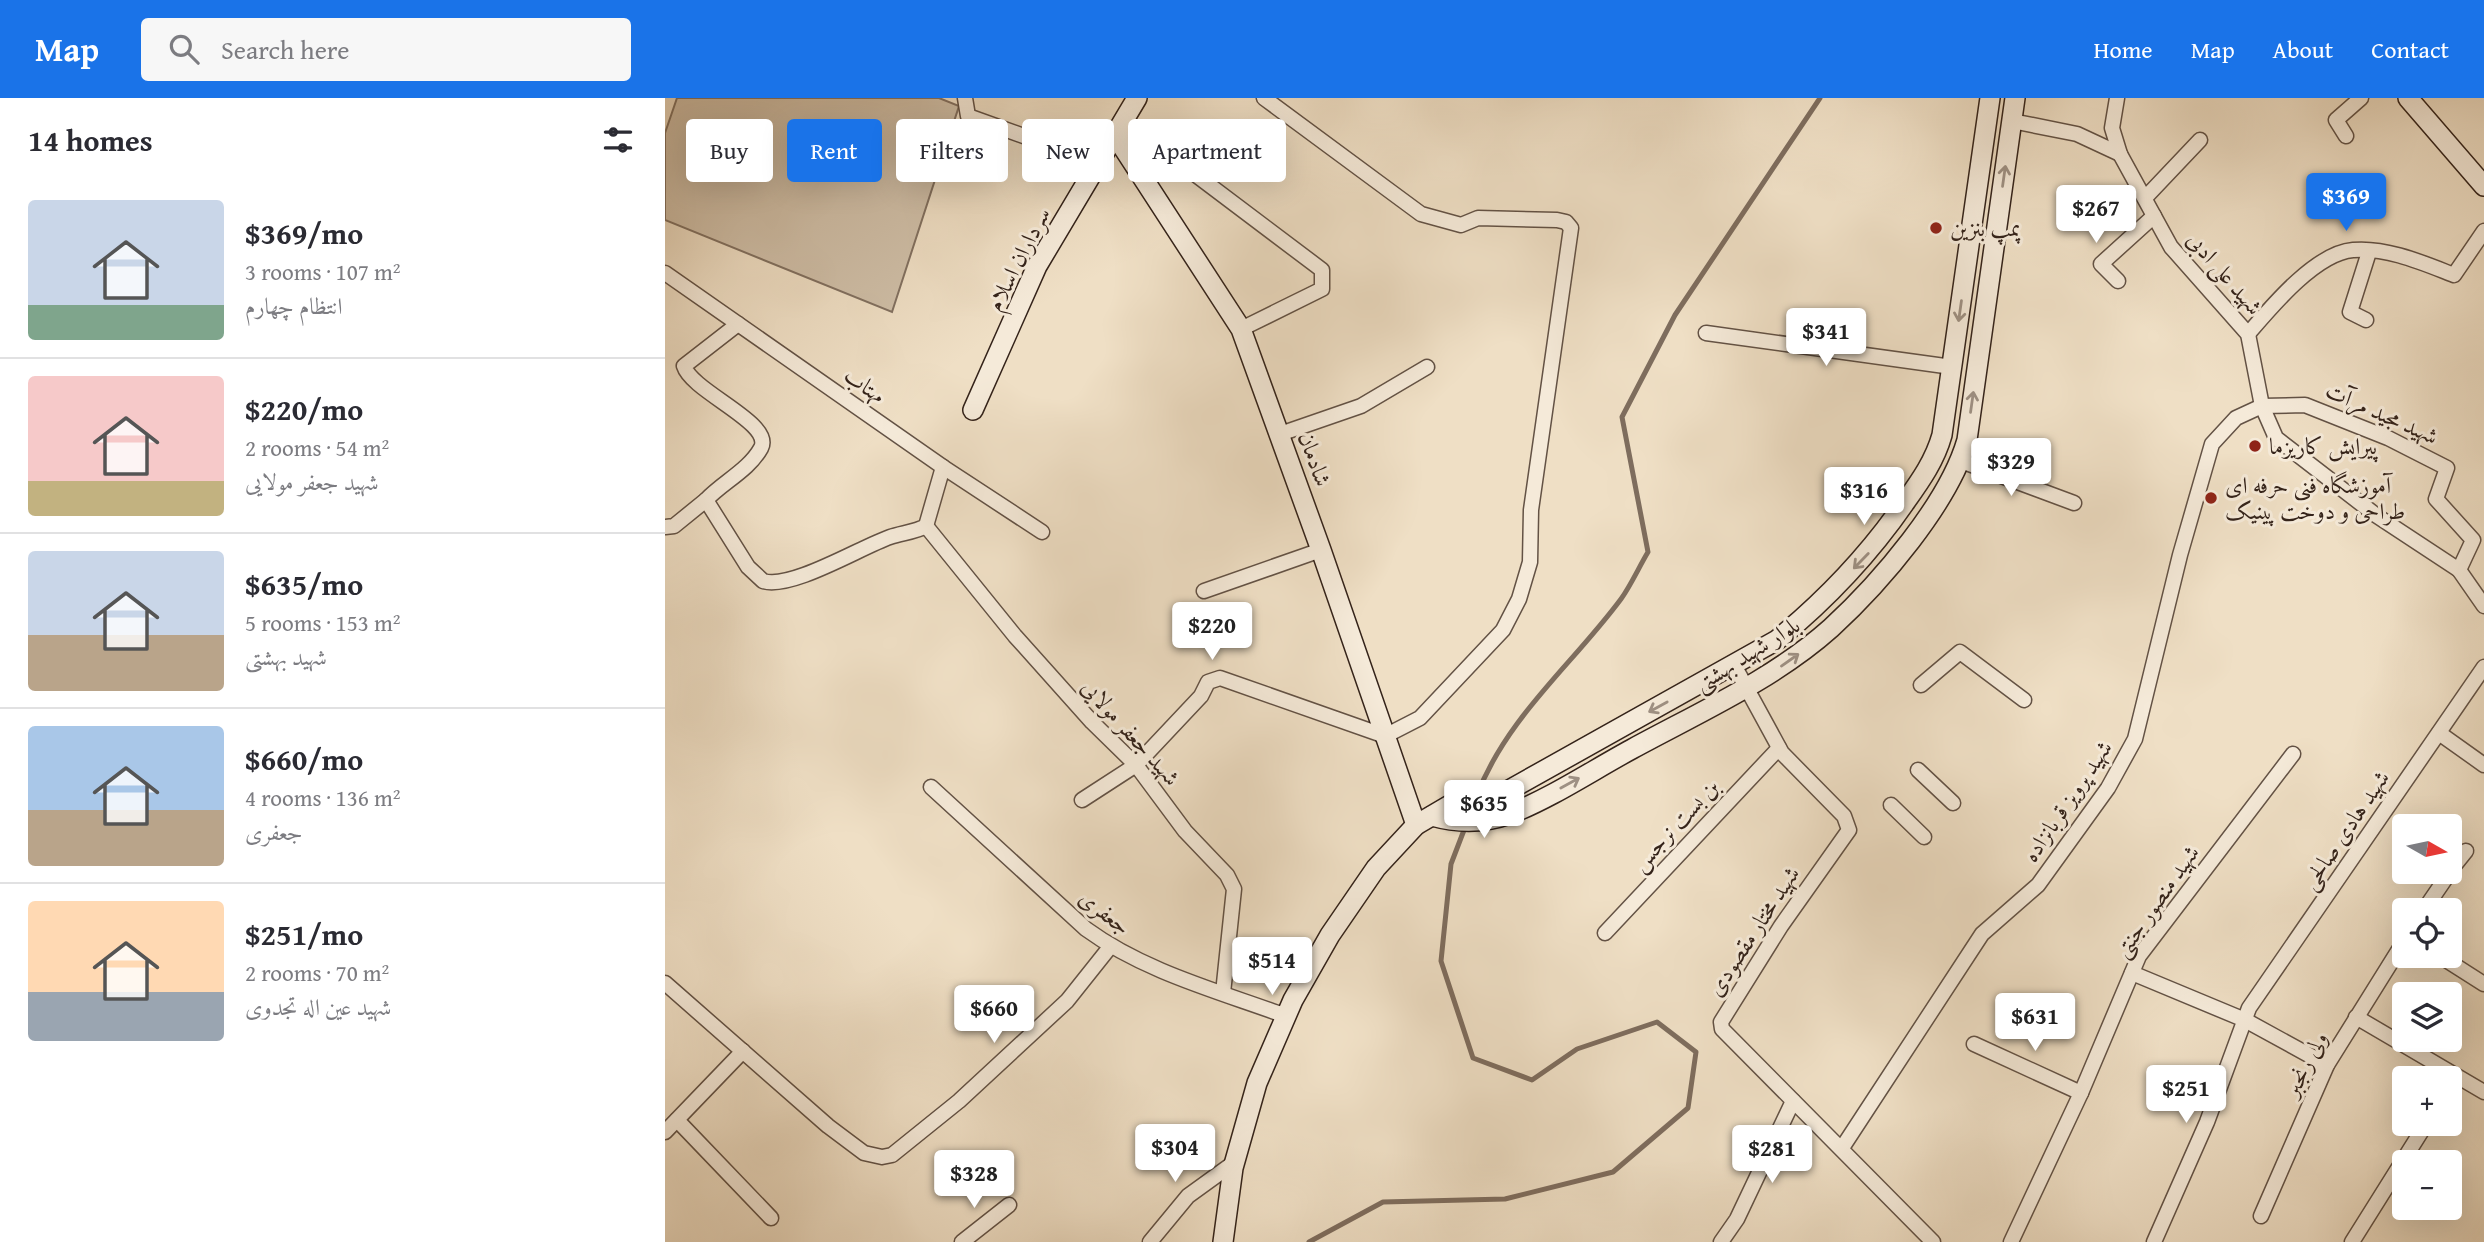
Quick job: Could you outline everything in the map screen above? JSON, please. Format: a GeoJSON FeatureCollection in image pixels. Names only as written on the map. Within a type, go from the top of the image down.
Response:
{"type":"FeatureCollection","features":[{"type":"Feature","properties":{"kind":"main road","name":"سرداران اسلام"},"geometry":{"type":"LineString","coordinates":[[1115,135],[1137,98]]}},
{"type":"Feature","properties":{"kind":"main road","name":"بلوار شهید بهشتی"},"geometry":{"type":"LineString","coordinates":[[1452,814],[1502,794],[1777,640],[1815,609],[1875,547],[1938,452],[1990,98]]}},
{"type":"Feature","properties":{"kind":"main road","name":"بلوار شهید بهشتی"},"geometry":{"type":"LineString","coordinates":[[1452,814],[1509,814],[1746,687],[1791,660],[1832,627],[1901,552],[1961,461],[1967,440],[2015,98]]}},
{"type":"Feature","properties":{"kind":"main road"},"geometry":{"type":"LineString","coordinates":[[2408,98],[2484,186]]}},
{"type":"Feature","properties":{"kind":"main road","name":"شادمان"},"geometry":{"type":"LineString","coordinates":[[1115,135],[1241,329],[1385,736],[1424,820]]}},
{"type":"Feature","properties":{"kind":"main road","name":"سرداران اسلام"},"geometry":{"type":"LineString","coordinates":[[974,410],[1037,266],[1088,182]]}},
{"type":"Feature","properties":{"kind":"main road"},"geometry":{"type":"LineString","coordinates":[[1966,264],[1991,267]]}},
{"type":"Feature","properties":{"kind":"main road"},"geometry":{"type":"LineString","coordinates":[[1223,1242],[1235,1162],[1257,1083],[1286,1016],[1330,935],[1376,868],[1424,820],[1452,814]]}},
{"type":"Feature","properties":{"kind":"street"},"geometry":{"type":"LineString","coordinates":[[965,98],[968,116],[1022,135]]}},
{"type":"Feature","properties":{"kind":"street"},"geometry":{"type":"LineString","coordinates":[[1082,800],[1136,765],[1201,696],[1208,682],[1220,677],[1385,736],[1420,718],[1503,631],[1519,598],[1530,562],[1531,510],[1571,228],[1566,222],[1557,220],[1497,218],[1478,218],[1461,225],[1421,214],[1265,98]]}},
{"type":"Feature","properties":{"kind":"street","name":"شهید علی ادبی"},"geometry":{"type":"LineString","coordinates":[[2117,98],[2112,128],[2120,154],[2171,247],[2248,334],[2262,406],[2276,438],[2377,516],[2459,570]]}},
{"type":"Feature","properties":{"kind":"street"},"geometry":{"type":"LineString","coordinates":[[2346,136],[2336,120],[2361,98]]}},
{"type":"Feature","properties":{"kind":"street"},"geometry":{"type":"LineString","coordinates":[[2011,121],[2077,134],[2120,154]]}},
{"type":"Feature","properties":{"kind":"street"},"geometry":{"type":"LineString","coordinates":[[1115,135],[1135,132],[1143,135],[1322,270],[1322,289],[1241,329]]}},
{"type":"Feature","properties":{"kind":"street"},"geometry":{"type":"LineString","coordinates":[[2145,198],[2200,140]]}},
{"type":"Feature","properties":{"kind":"street"},"geometry":{"type":"LineString","coordinates":[[2118,281],[2101,264],[2154,216]]}},
{"type":"Feature","properties":{"kind":"street"},"geometry":{"type":"LineString","coordinates":[[2248,334],[2316,264],[2353,250],[2407,257],[2453,275],[2484,231]]}},
{"type":"Feature","properties":{"kind":"street"},"geometry":{"type":"LineString","coordinates":[[2366,320],[2350,312],[2369,252]]}},
{"type":"Feature","properties":{"kind":"street","name":"مهتاب"},"geometry":{"type":"LineString","coordinates":[[665,273],[943,467],[1042,532]]}},
{"type":"Feature","properties":{"kind":"street"},"geometry":{"type":"LineString","coordinates":[[665,527],[674,526],[740,472],[762,447],[764,438],[760,432],[705,391],[687,373],[684,366],[738,324]]}},
{"type":"Feature","properties":{"kind":"street"},"geometry":{"type":"LineString","coordinates":[[1706,333],[1952,367]]}},
{"type":"Feature","properties":{"kind":"street"},"geometry":{"type":"LineString","coordinates":[[1280,433],[1361,406],[1427,367]]}},
{"type":"Feature","properties":{"kind":"street","name":"شهید مجید مرآت"},"geometry":{"type":"LineString","coordinates":[[2262,406],[2305,404],[2434,459],[2447,468],[2436,499],[2478,540],[2459,570]]}},
{"type":"Feature","properties":{"kind":"street","name":"شهید پرویز قربانزاده"},"geometry":{"type":"LineString","coordinates":[[1842,1148],[1982,934],[2038,885],[2108,788],[2135,739],[2180,555],[2212,444],[2236,418],[2262,406]]}},
{"type":"Feature","properties":{"kind":"street"},"geometry":{"type":"LineString","coordinates":[[1961,461],[2074,503]]}},
{"type":"Feature","properties":{"kind":"street"},"geometry":{"type":"LineString","coordinates":[[706,500],[748,566],[763,581],[772,584],[861,552],[887,538],[926,526],[943,467]]}},
{"type":"Feature","properties":{"kind":"street","name":"شهید جعفر مولایی"},"geometry":{"type":"LineString","coordinates":[[926,526],[1015,636],[1092,722],[1136,765],[1185,831],[1227,875],[1234,889],[1223,993]]}},
{"type":"Feature","properties":{"kind":"street"},"geometry":{"type":"LineString","coordinates":[[1203,591],[1321,550]]}},
{"type":"Feature","properties":{"kind":"street"},"geometry":{"type":"LineString","coordinates":[[2459,570],[2484,606]]}},
{"type":"Feature","properties":{"kind":"street"},"geometry":{"type":"LineString","coordinates":[[1921,685],[1960,652],[2024,701]]}},
{"type":"Feature","properties":{"kind":"street","name":"شهید مختار مقصودی"},"geometry":{"type":"LineString","coordinates":[[1734,665],[1779,748],[1844,816],[1849,830],[1781,926],[1721,1022],[1722,1029],[1933,1242]]}},
{"type":"Feature","properties":{"kind":"street","name":"شهید هادی صالحی"},"geometry":{"type":"LineString","coordinates":[[2154,1242],[2207,1122],[2249,1008],[2484,667]]}},
{"type":"Feature","properties":{"kind":"street"},"geometry":{"type":"LineString","coordinates":[[2439,733],[2484,765]]}},
{"type":"Feature","properties":{"kind":"street","name":"بن بست نرجس"},"geometry":{"type":"LineString","coordinates":[[1605,933],[1779,748]]}},
{"type":"Feature","properties":{"kind":"street","name":"شهید منصور جنتی"},"geometry":{"type":"LineString","coordinates":[[2011,1242],[2081,1093],[2139,957],[2293,754]]}},
{"type":"Feature","properties":{"kind":"street"},"geometry":{"type":"LineString","coordinates":[[1918,770],[1953,803]]}},
{"type":"Feature","properties":{"kind":"street","name":"جعفری"},"geometry":{"type":"LineString","coordinates":[[931,787],[1086,929],[1110,947],[1134,960],[1286,1016]]}},
{"type":"Feature","properties":{"kind":"street"},"geometry":{"type":"LineString","coordinates":[[1891,805],[1924,837]]}},
{"type":"Feature","properties":{"kind":"street"},"geometry":{"type":"LineString","coordinates":[[2462,856],[2466,851]]}},
{"type":"Feature","properties":{"kind":"street"},"geometry":{"type":"LineString","coordinates":[[665,983],[828,1126],[864,1153],[882,1157],[892,1155],[959,1101],[1067,1001],[1110,947]]}},
{"type":"Feature","properties":{"kind":"street","name":"ولی رنجبر"},"geometry":{"type":"LineString","coordinates":[[2261,1216],[2327,1065],[2392,960]]}},
{"type":"Feature","properties":{"kind":"street"},"geometry":{"type":"LineString","coordinates":[[2459,968],[2484,984]]}},
{"type":"Feature","properties":{"kind":"street"},"geometry":{"type":"LineString","coordinates":[[2132,973],[2245,1020],[2327,1065]]}},
{"type":"Feature","properties":{"kind":"street"},"geometry":{"type":"LineString","coordinates":[[2355,1017],[2430,1066]]}},
{"type":"Feature","properties":{"kind":"street"},"geometry":{"type":"LineString","coordinates":[[1974,1044],[2081,1093]]}},
{"type":"Feature","properties":{"kind":"street"},"geometry":{"type":"LineString","coordinates":[[665,1132],[743,1051]]}},
{"type":"Feature","properties":{"kind":"street"},"geometry":{"type":"LineString","coordinates":[[2462,1083],[2484,1091]]}},
{"type":"Feature","properties":{"kind":"street"},"geometry":{"type":"LineString","coordinates":[[1721,1242],[1737,1219],[1793,1101]]}},
{"type":"Feature","properties":{"kind":"street"},"geometry":{"type":"LineString","coordinates":[[677,1120],[771,1218]]}},
{"type":"Feature","properties":{"kind":"street"},"geometry":{"type":"LineString","coordinates":[[2352,1242],[2418,1136]]}},
{"type":"Feature","properties":{"kind":"street"},"geometry":{"type":"LineString","coordinates":[[1150,1242],[1188,1196],[1235,1162]]}},
{"type":"Feature","properties":{"kind":"street"},"geometry":{"type":"LineString","coordinates":[[962,1242],[1009,1205]]}},
{"type":"Feature","properties":{"kind":"shaded area"},"geometry":{"type":"Polygon","coordinates":[[[677,98],[939,98],[959,106],[955,119],[896,119],[896,182],[934,182],[892,312],[665,220],[665,133],[677,98]]]}},
{"type":"Feature","properties":{"kind":"waterway"},"geometry":{"type":"LineString","coordinates":[[1477,795],[1505,741],[1542,692],[1621,599],[1648,552],[1622,417],[1675,315],[1820,98]]}},
{"type":"Feature","properties":{"kind":"waterway"},"geometry":{"type":"LineString","coordinates":[[1309,1242],[1383,1202],[1505,1199],[1613,1172],[1688,1108],[1696,1052],[1657,1022],[1577,1049],[1532,1080],[1473,1058],[1441,961],[1451,864],[1474,804]]}},
{"type":"Feature","properties":{"kind":"place","name":"پمپ بنزین"},"geometry":{"type":"Point","coordinates":[1936,228]}},
{"type":"Feature","properties":{"kind":"place","name":"پیرایش کاریزما"},"geometry":{"type":"Point","coordinates":[2255,446]}},
{"type":"Feature","properties":{"kind":"place","name":"آموزشگاه فنی حرفه ای طراحی و دوخت پینیک"},"geometry":{"type":"Point","coordinates":[2211,498]}}]}
